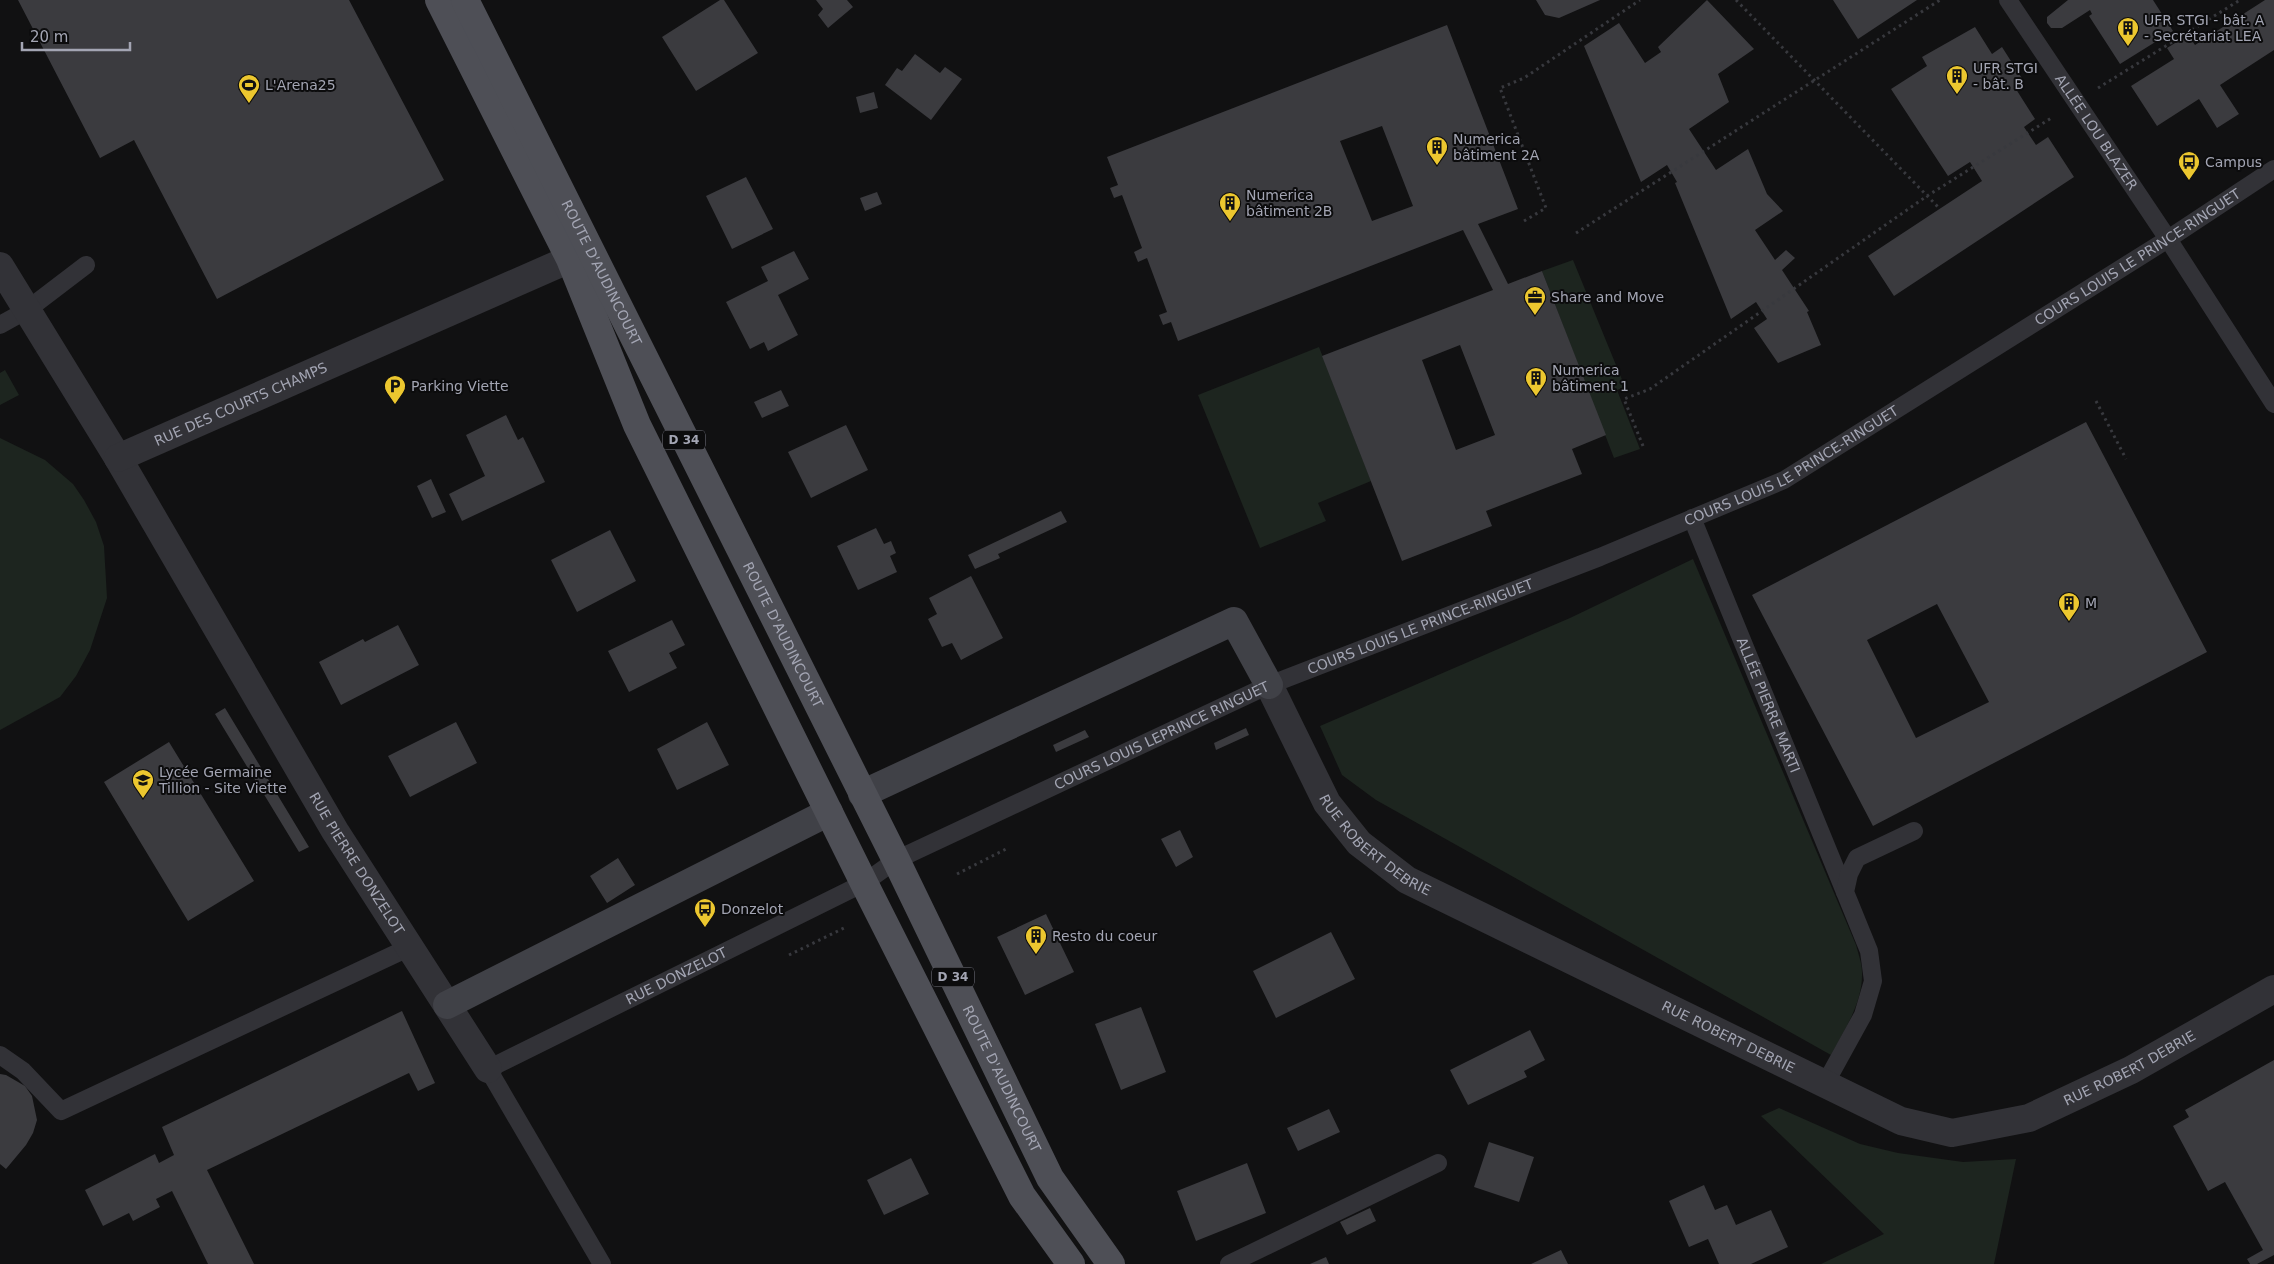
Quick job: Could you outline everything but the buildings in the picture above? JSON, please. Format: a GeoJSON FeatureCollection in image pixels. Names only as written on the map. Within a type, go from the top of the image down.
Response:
{"type":"FeatureCollection","features":[{"type":"Feature","properties":{"kind":"main road","name":"ROUTE D'AUDINCOURT"},"geometry":{"type":"LineString","coordinates":[[439,0],[570,259],[637,425],[864,883],[1022,1196],[1071,1264]]}},
{"type":"Feature","properties":{"kind":"main road","name":"ROUTE D'AUDINCOURT"},"geometry":{"type":"LineString","coordinates":[[465,0],[896,860],[1050,1178],[1111,1264]]}},
{"type":"Feature","properties":{"kind":"main road"},"geometry":{"type":"LineString","coordinates":[[829,812],[862,794]]}},
{"type":"Feature","properties":{"kind":"street","name":"RUE DES COURTS CHAMPS"},"geometry":{"type":"LineString","coordinates":[[118,458],[570,259]]}},
{"type":"Feature","properties":{"kind":"street"},"geometry":{"type":"LineString","coordinates":[[0,266],[118,458]]}},
{"type":"Feature","properties":{"kind":"street","name":"RUE PIERRE DONZELOT"},"geometry":{"type":"LineString","coordinates":[[118,458],[335,831],[488,1069]]}},
{"type":"Feature","properties":{"kind":"street","name":"COURS LOUIS LEPRINCE RINGUET"},"geometry":{"type":"LineString","coordinates":[[862,794],[1234,621],[1269,685]]}},
{"type":"Feature","properties":{"kind":"street","name":"RUE ROBERT DEBRIE"},"geometry":{"type":"LineString","coordinates":[[1269,685],[1327,803],[1359,842],[1407,880],[1901,1121],[1952,1132],[2029,1118],[2131,1070],[2274,989]]}},
{"type":"Feature","properties":{"kind":"street"},"geometry":{"type":"LineString","coordinates":[[448,1005],[829,812]]}},
{"type":"Feature","properties":{"kind":"lane","name":"ALLÉE LOU BLAZER"},"geometry":{"type":"LineString","coordinates":[[2008,0],[2168,239],[2274,404]]}},
{"type":"Feature","properties":{"kind":"lane","name":"COURS LOUIS LE PRINCE-RINGUET"},"geometry":{"type":"LineString","coordinates":[[1269,685],[1591,561],[1784,480],[2168,239],[2274,169]]}},
{"type":"Feature","properties":{"kind":"lane"},"geometry":{"type":"LineString","coordinates":[[0,325],[27,310],[86,265]]}},
{"type":"Feature","properties":{"kind":"lane","name":"ALLÉE PIERRE MARTI"},"geometry":{"type":"LineString","coordinates":[[1692,518],[1870,951],[1873,982],[1862,1015],[1825,1084]]}},
{"type":"Feature","properties":{"kind":"lane","name":"COURS LOUIS LEPRINCE RINGUET"},"geometry":{"type":"LineString","coordinates":[[864,883],[896,860],[1269,685]]}},
{"type":"Feature","properties":{"kind":"lane"},"geometry":{"type":"LineString","coordinates":[[1845,892],[1849,874],[1857,858],[1914,831]]}},
{"type":"Feature","properties":{"kind":"lane","name":"RUE DONZELOT"},"geometry":{"type":"LineString","coordinates":[[488,1069],[864,883]]}},
{"type":"Feature","properties":{"kind":"lane"},"geometry":{"type":"LineString","coordinates":[[0,1055],[23,1071],[61,1111],[410,947]]}},
{"type":"Feature","properties":{"kind":"lane","name":"RUE PIERRE DONZELOT"},"geometry":{"type":"LineString","coordinates":[[488,1069],[602,1264]]}},
{"type":"Feature","properties":{"kind":"lane"},"geometry":{"type":"LineString","coordinates":[[1230,1264],[1438,1164]]}},
{"type":"Feature","properties":{"kind":"path"},"geometry":{"type":"LineString","coordinates":[[1524,221],[1546,208],[1500,88],[1524,78],[1640,0]]}},
{"type":"Feature","properties":{"kind":"path"},"geometry":{"type":"LineString","coordinates":[[1736,0],[1940,209]]}},
{"type":"Feature","properties":{"kind":"path"},"geometry":{"type":"LineString","coordinates":[[1576,233],[1940,0]]}},
{"type":"Feature","properties":{"kind":"path"},"geometry":{"type":"LineString","coordinates":[[1644,446],[1624,399],[1650,389],[1928,196],[2176,38],[2240,0]]}},
{"type":"Feature","properties":{"kind":"path"},"geometry":{"type":"LineString","coordinates":[[2096,400],[2126,458]]}},
{"type":"Feature","properties":{"kind":"path"},"geometry":{"type":"LineString","coordinates":[[957,874],[1006,849]]}},
{"type":"Feature","properties":{"kind":"path"},"geometry":{"type":"LineString","coordinates":[[789,955],[844,928]]}},
{"type":"Feature","properties":{"kind":"shaded area"},"geometry":{"type":"Polygon","coordinates":[[[1573,260],[1625,387],[1617,390],[1640,449],[1614,458],[1542,271],[1573,260]]]}},
{"type":"Feature","properties":{"kind":"shaded area"},"geometry":{"type":"Polygon","coordinates":[[[1319,347],[1371,481],[1318,503],[1326,521],[1260,548],[1198,395],[1319,347]]]}},
{"type":"Feature","properties":{"kind":"shaded area"},"geometry":{"type":"Polygon","coordinates":[[[5,370],[19,395],[0,405],[0,373],[5,370]]]}},
{"type":"Feature","properties":{"kind":"shaded area"},"geometry":{"type":"Polygon","coordinates":[[[0,438],[45,460],[73,484],[84,500],[96,522],[104,546],[107,598],[90,650],[76,676],[60,697],[0,730],[0,438]]]}},
{"type":"Feature","properties":{"kind":"shaded area"},"geometry":{"type":"Polygon","coordinates":[[[1693,559],[1860,958],[1862,983],[1860,994],[1852,1015],[1831,1055],[1376,800],[1342,775],[1320,726],[1570,618],[1693,559]]]}},
{"type":"Feature","properties":{"kind":"shaded area"},"geometry":{"type":"Polygon","coordinates":[[[1779,1108],[1860,1144],[1898,1153],[1963,1162],[2016,1159],[1994,1264],[1821,1264],[1884,1234],[1761,1116],[1779,1108]]]}},
{"type":"Feature","properties":{"kind":"place","name":"UFR STGI - bât. A - Secrétariat LEA"},"geometry":{"type":"Point","coordinates":[2128,47]}},
{"type":"Feature","properties":{"kind":"place","name":"UFR STGI - bât. B"},"geometry":{"type":"Point","coordinates":[1957,95]}},
{"type":"Feature","properties":{"kind":"place","name":"L'Arena25"},"geometry":{"type":"Point","coordinates":[249,104]}},
{"type":"Feature","properties":{"kind":"place","name":"Numerica bâtiment 2A"},"geometry":{"type":"Point","coordinates":[1437,166]}},
{"type":"Feature","properties":{"kind":"place","name":"Campus"},"geometry":{"type":"Point","coordinates":[2189,181]}},
{"type":"Feature","properties":{"kind":"place","name":"Numerica bâtiment 2B"},"geometry":{"type":"Point","coordinates":[1230,222]}},
{"type":"Feature","properties":{"kind":"place","name":"Share and Move"},"geometry":{"type":"Point","coordinates":[1535,316]}},
{"type":"Feature","properties":{"kind":"place","name":"Numerica bâtiment 1"},"geometry":{"type":"Point","coordinates":[1536,397]}},
{"type":"Feature","properties":{"kind":"place","name":"Parking Viette"},"geometry":{"type":"Point","coordinates":[395,405]}},
{"type":"Feature","properties":{"kind":"place","name":"M"},"geometry":{"type":"Point","coordinates":[2069,622]}},
{"type":"Feature","properties":{"kind":"place","name":"Lycée Germaine Tillion - Site Viette"},"geometry":{"type":"Point","coordinates":[143,799]}},
{"type":"Feature","properties":{"kind":"place","name":"Donzelot"},"geometry":{"type":"Point","coordinates":[705,928]}},
{"type":"Feature","properties":{"kind":"place","name":"Resto du coeur"},"geometry":{"type":"Point","coordinates":[1036,955]}}]}
